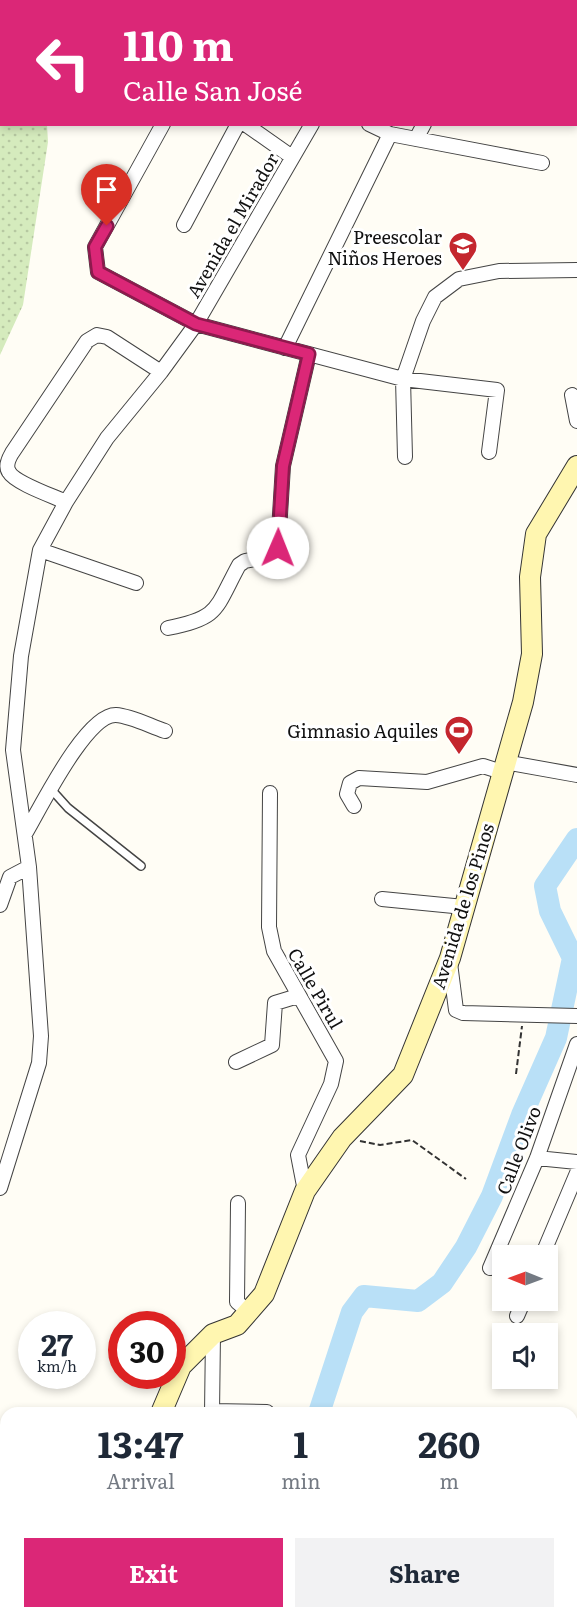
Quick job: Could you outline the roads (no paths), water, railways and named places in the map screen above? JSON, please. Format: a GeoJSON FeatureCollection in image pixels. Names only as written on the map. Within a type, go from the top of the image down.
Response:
{"type":"FeatureCollection","features":[{"type":"Feature","properties":{"kind":"street"},"geometry":{"type":"LineString","coordinates":[[162,126],[95,247],[98,272],[196,324],[403,379],[497,390],[489,452]]}},
{"type":"Feature","properties":{"kind":"street"},"geometry":{"type":"LineString","coordinates":[[184,225],[237,126]]}},
{"type":"Feature","properties":{"kind":"street"},"geometry":{"type":"LineString","coordinates":[[248,126],[292,158]]}},
{"type":"Feature","properties":{"kind":"street","name":"Avenida el Mirador"},"geometry":{"type":"LineString","coordinates":[[0,1188],[39,1062],[41,1036],[25,834],[13,750],[21,656],[40,550],[66,502],[107,438],[161,372],[196,324],[311,126]]}},
{"type":"Feature","properties":{"kind":"street"},"geometry":{"type":"LineString","coordinates":[[373,126],[390,134],[542,163]]}},
{"type":"Feature","properties":{"kind":"street"},"geometry":{"type":"LineString","coordinates":[[416,139],[423,126]]}},
{"type":"Feature","properties":{"kind":"street"},"geometry":{"type":"LineString","coordinates":[[285,348],[390,134]]}},
{"type":"Feature","properties":{"kind":"street"},"geometry":{"type":"LineString","coordinates":[[405,457],[403,379],[423,321],[435,297],[459,279],[498,271],[577,270]]}},
{"type":"Feature","properties":{"kind":"street"},"geometry":{"type":"LineString","coordinates":[[66,502],[16,479],[9,472],[7,464],[12,453],[87,341],[97,335],[107,337],[161,372]]}},
{"type":"Feature","properties":{"kind":"street"},"geometry":{"type":"LineString","coordinates":[[168,628],[199,622],[208,617],[239,565],[245,561],[275,555],[278,548],[283,466],[309,354]]}},
{"type":"Feature","properties":{"kind":"street"},"geometry":{"type":"LineString","coordinates":[[572,395],[577,421]]}},
{"type":"Feature","properties":{"kind":"street","name":"Avenida de los Pinos"},"geometry":{"type":"LineString","coordinates":[[164,1407],[181,1366],[213,1334],[237,1325],[250,1313],[264,1294],[305,1191],[342,1138],[403,1075],[450,958],[522,702],[532,654],[530,577],[536,534],[577,466]]}},
{"type":"Feature","properties":{"kind":"street"},"geometry":{"type":"LineString","coordinates":[[40,550],[136,583]]}},
{"type":"Feature","properties":{"kind":"street"},"geometry":{"type":"LineString","coordinates":[[25,834],[51,788],[93,726],[104,717],[117,715],[165,731]]}},
{"type":"Feature","properties":{"kind":"street"},"geometry":{"type":"LineString","coordinates":[[354,806],[347,794],[350,783],[359,778],[426,782],[483,766],[577,775]]}},
{"type":"Feature","properties":{"kind":"street","name":"Calle Pirul"},"geometry":{"type":"LineString","coordinates":[[270,793],[269,927],[274,951],[298,996],[316,1021],[336,1061],[331,1084],[298,1155],[305,1191]]}},
{"type":"Feature","properties":{"kind":"street"},"geometry":{"type":"LineString","coordinates":[[0,905],[10,877],[28,867]]}},
{"type":"Feature","properties":{"kind":"street"},"geometry":{"type":"LineString","coordinates":[[382,899],[464,907]]}},
{"type":"Feature","properties":{"kind":"street"},"geometry":{"type":"LineString","coordinates":[[450,958],[456,1010],[463,1013],[566,1015]]}},
{"type":"Feature","properties":{"kind":"street"},"geometry":{"type":"LineString","coordinates":[[236,1062],[272,1045],[275,1004],[298,996]]}},
{"type":"Feature","properties":{"kind":"street","name":"Calle Olivo"},"geometry":{"type":"LineString","coordinates":[[490,1268],[537,1158],[576,1051]]}},
{"type":"Feature","properties":{"kind":"street"},"geometry":{"type":"LineString","coordinates":[[537,1158],[577,1162]]}},
{"type":"Feature","properties":{"kind":"street"},"geometry":{"type":"LineString","coordinates":[[547,1245],[577,1173]]}},
{"type":"Feature","properties":{"kind":"street"},"geometry":{"type":"LineString","coordinates":[[238,1203],[237,1302],[250,1313]]}},
{"type":"Feature","properties":{"kind":"street"},"geometry":{"type":"LineString","coordinates":[[517,1316],[519,1311]]}},
{"type":"Feature","properties":{"kind":"street"},"geometry":{"type":"LineString","coordinates":[[212,1407],[213,1334]]}},
{"type":"Feature","properties":{"kind":"lane"},"geometry":{"type":"LineString","coordinates":[[51,788],[68,808],[141,866]]}},
{"type":"Feature","properties":{"kind":"waterway"},"geometry":{"type":"LineString","coordinates":[[321,1407],[352,1312],[364,1296],[418,1301],[442,1283],[466,1247],[492,1196],[522,1115],[556,1038],[573,958],[550,911],[545,886],[577,839]]}},
{"type":"Feature","properties":{"kind":"place","name":"Preescolar Niños Heroes"},"geometry":{"type":"Point","coordinates":[463,272]}},
{"type":"Feature","properties":{"kind":"place","name":"Gimnasio Aquiles"},"geometry":{"type":"Point","coordinates":[459,756]}}]}
